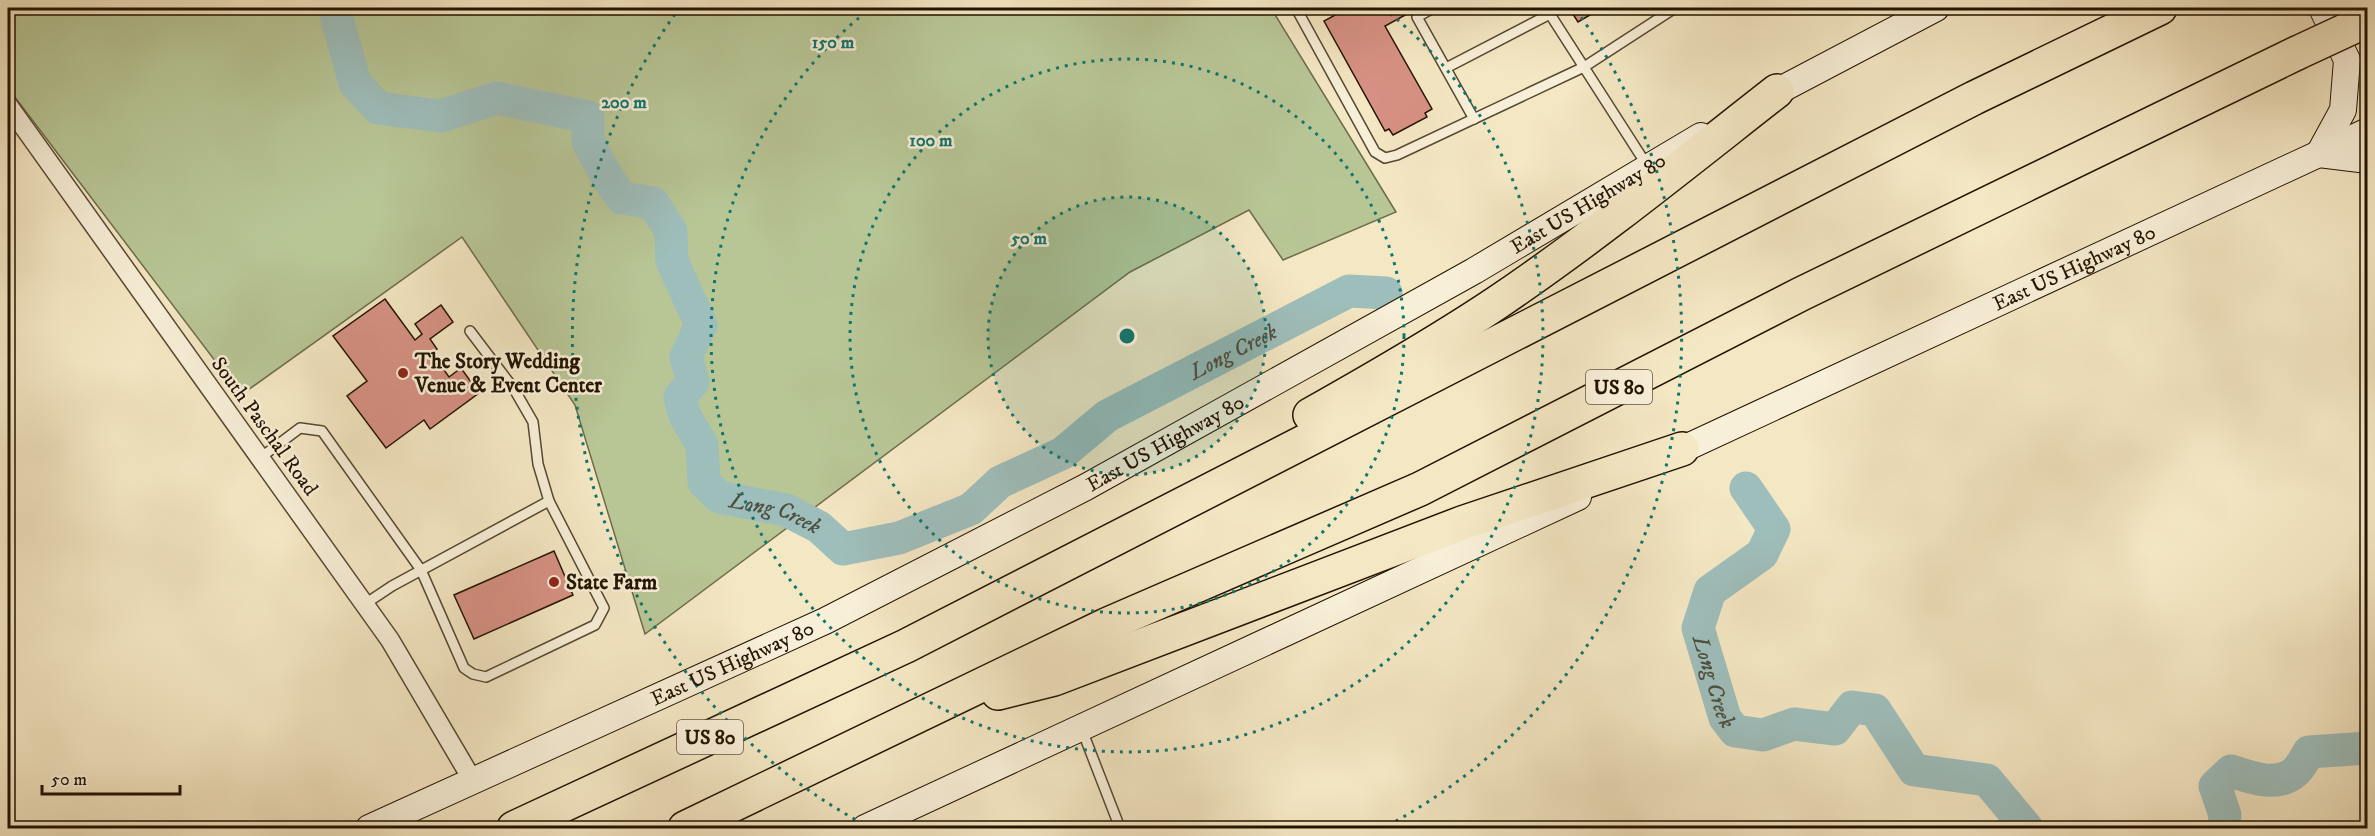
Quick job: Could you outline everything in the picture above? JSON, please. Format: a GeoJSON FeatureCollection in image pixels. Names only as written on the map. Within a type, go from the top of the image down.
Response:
{"type":"FeatureCollection","features":[{"type":"Feature","properties":{"kind":"highway","name":"US 80"},"geometry":{"type":"LineString","coordinates":[[514,828],[906,646],[1974,98],[2160,8]]}},
{"type":"Feature","properties":{"kind":"highway","name":"US 80"},"geometry":{"type":"LineString","coordinates":[[685,828],[1106,625],[1420,489],[1801,294],[2367,20]]}},
{"type":"Feature","properties":{"kind":"highway"},"geometry":{"type":"LineString","coordinates":[[906,646],[1385,372],[1496,303],[1589,238],[1777,91]]}},
{"type":"Feature","properties":{"kind":"highway"},"geometry":{"type":"LineString","coordinates":[[935,708],[1054,679],[1462,524],[1682,449]]}},
{"type":"Feature","properties":{"kind":"main road","name":"East US Highway 80"},"geometry":{"type":"LineString","coordinates":[[369,828],[825,621],[1086,487],[1474,271],[1777,91],[1936,8]]}},
{"type":"Feature","properties":{"kind":"main road"},"geometry":{"type":"LineString","coordinates":[[2322,8],[2347,60],[2343,110],[2319,153],[2367,160]]}},
{"type":"Feature","properties":{"kind":"main road","name":"East US Highway 80"},"geometry":{"type":"LineString","coordinates":[[865,828],[2367,131]]}},
{"type":"Feature","properties":{"kind":"street","name":"South Paschal Road"},"geometry":{"type":"LineString","coordinates":[[8,105],[390,640],[473,781]]}},
{"type":"Feature","properties":{"kind":"lane"},"geometry":{"type":"LineString","coordinates":[[1296,8],[1375,152],[1385,158],[1397,155],[1584,67],[1675,8]]}},
{"type":"Feature","properties":{"kind":"lane"},"geometry":{"type":"LineString","coordinates":[[1433,8],[1417,16],[1474,119]]}},
{"type":"Feature","properties":{"kind":"lane"},"geometry":{"type":"LineString","coordinates":[[1446,68],[1548,11],[1648,167]]}},
{"type":"Feature","properties":{"kind":"lane"},"geometry":{"type":"LineString","coordinates":[[260,458],[300,428],[322,431],[421,570],[464,668],[473,674],[486,677],[595,625],[604,608],[549,501],[538,464],[533,422],[514,389],[470,331]]}},
{"type":"Feature","properties":{"kind":"lane"},"geometry":{"type":"LineString","coordinates":[[365,604],[421,570],[549,501]]}},
{"type":"Feature","properties":{"kind":"lane"},"geometry":{"type":"LineString","coordinates":[[1081,728],[1120,828]]}},
{"type":"Feature","properties":{"kind":"green space"},"geometry":{"type":"Polygon","coordinates":[[[8,8],[1271,8],[1396,212],[1283,260],[1249,210],[1130,272],[645,634],[575,405],[462,237],[241,395],[8,88],[8,8]]]}},
{"type":"Feature","properties":{"kind":"building"},"geometry":{"type":"Polygon","coordinates":[[[1336,8],[1418,8],[1385,26],[1432,109],[1425,113],[1427,117],[1393,135],[1389,129],[1385,131],[1324,21],[1339,13],[1336,8]]]}},
{"type":"Feature","properties":{"kind":"building"},"geometry":{"type":"Polygon","coordinates":[[[1569,8],[1602,8],[1578,22],[1569,8]]]}},
{"type":"Feature","properties":{"kind":"building","name":"The Story Wedding Venue & Event Center"},"geometry":{"type":"Polygon","coordinates":[[[385,299],[415,340],[422,334],[415,324],[441,305],[453,322],[430,339],[437,349],[432,353],[449,377],[461,368],[479,393],[430,429],[424,420],[386,448],[347,396],[367,381],[333,336],[385,299]]]}},
{"type":"Feature","properties":{"kind":"building"},"geometry":{"type":"Polygon","coordinates":[[[554,551],[573,595],[474,639],[454,595],[554,551]]]}},
{"type":"Feature","properties":{"kind":"waterway","name":"Long Creek"},"geometry":{"type":"LineString","coordinates":[[334,8],[355,83],[378,108],[441,116],[497,98],[588,117],[588,142],[622,198],[653,203],[671,231],[672,261],[701,325],[686,357],[693,382],[680,397],[685,416],[702,445],[704,482],[719,497],[786,510],[819,527],[843,549],[899,538],[971,509],[1000,482],[1063,453],[1107,416],[1349,291],[1386,293]]}},
{"type":"Feature","properties":{"kind":"waterway","name":"Long Creek"},"geometry":{"type":"LineString","coordinates":[[1746,488],[1774,529],[1762,554],[1710,591],[1698,628],[1725,718],[1735,731],[1763,735],[1794,724],[1835,729],[1852,707],[1875,710],[1914,770],[1987,780],[2027,828]]}},
{"type":"Feature","properties":{"kind":"waterway","name":"Long Creek"},"geometry":{"type":"LineString","coordinates":[[2224,828],[2225,815],[2215,786],[2231,771],[2263,780],[2280,779],[2288,777],[2297,770],[2309,752],[2368,748]]}},
{"type":"Feature","properties":{"kind":"place","name":"The Story Wedding Venue & Event Center"},"geometry":{"type":"Point","coordinates":[403,373]}},
{"type":"Feature","properties":{"kind":"place","name":"State Farm"},"geometry":{"type":"Point","coordinates":[554,582]}}]}
